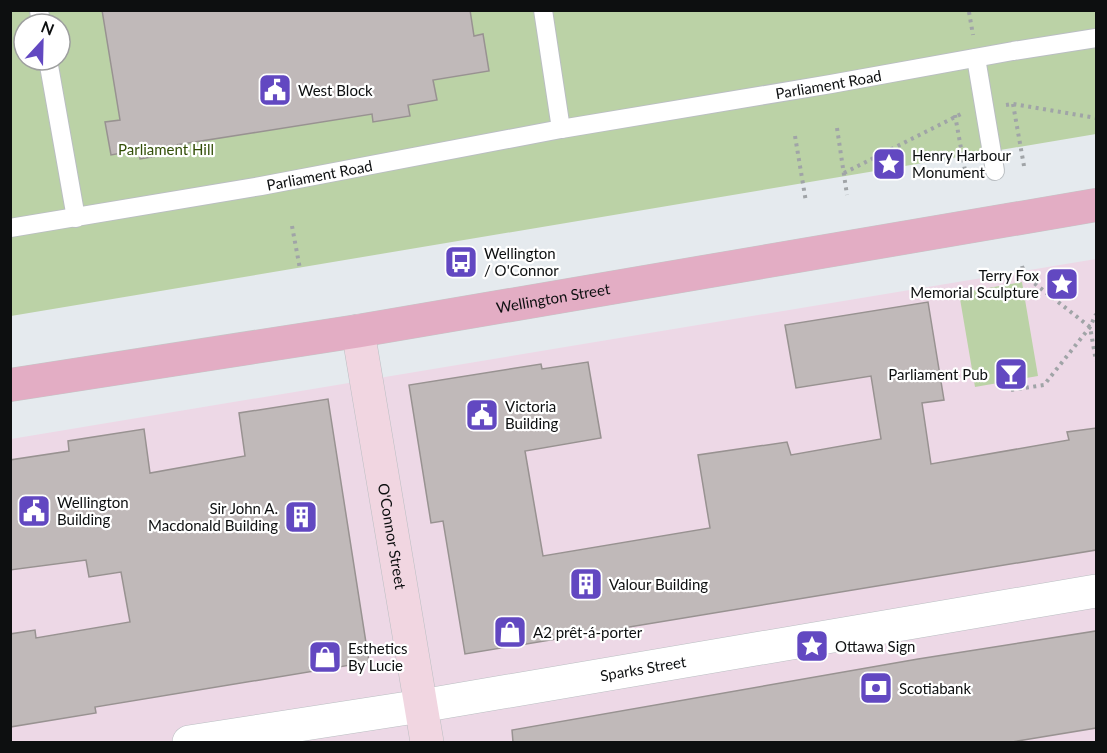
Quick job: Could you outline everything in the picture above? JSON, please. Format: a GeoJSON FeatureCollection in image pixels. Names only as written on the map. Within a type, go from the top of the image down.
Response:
{"type":"FeatureCollection","features":[{"type":"Feature","properties":{"kind":"main road","name":"Wellington Street"},"geometry":{"type":"LineString","coordinates":[[10,385],[358,331],[1096,205]]}},
{"type":"Feature","properties":{"kind":"main road","name":"O'Connor Street"},"geometry":{"type":"LineString","coordinates":[[358,331],[427,742]]}},
{"type":"Feature","properties":{"kind":"street","name":"Sparks Street"},"geometry":{"type":"LineString","coordinates":[[189,742],[421,706],[1096,591]]}},
{"type":"Feature","properties":{"kind":"lane"},"geometry":{"type":"LineString","coordinates":[[543,10],[561,129]]}},
{"type":"Feature","properties":{"kind":"lane","name":"Parliament Road"},"geometry":{"type":"LineString","coordinates":[[10,228],[261,186],[561,129],[1096,38]]}},
{"type":"Feature","properties":{"kind":"lane"},"geometry":{"type":"LineString","coordinates":[[976,58],[995,171]]}},
{"type":"Feature","properties":{"kind":"lane"},"geometry":{"type":"LineString","coordinates":[[50,72],[76,218]]}},
{"type":"Feature","properties":{"kind":"path"},"geometry":{"type":"LineString","coordinates":[[965,10],[971,10]]}},
{"type":"Feature","properties":{"kind":"path"},"geometry":{"type":"LineString","coordinates":[[1013,104],[1024,166]]}},
{"type":"Feature","properties":{"kind":"path"},"geometry":{"type":"LineString","coordinates":[[955,115],[966,176]]}},
{"type":"Feature","properties":{"kind":"path"},"geometry":{"type":"LineString","coordinates":[[837,128],[846,195]]}},
{"type":"Feature","properties":{"kind":"path"},"geometry":{"type":"LineString","coordinates":[[795,136],[806,201]]}},
{"type":"Feature","properties":{"kind":"path"},"geometry":{"type":"LineString","coordinates":[[292,226],[300,269]]}},
{"type":"Feature","properties":{"kind":"path"},"geometry":{"type":"LineString","coordinates":[[1022,266],[1025,276],[1096,333]]}},
{"type":"Feature","properties":{"kind":"path"},"geometry":{"type":"LineString","coordinates":[[1011,390],[1044,384],[1090,327],[1096,315]]}},
{"type":"Feature","properties":{"kind":"path"},"geometry":{"type":"LineString","coordinates":[[1090,327],[1096,361]]}},
{"type":"Feature","properties":{"kind":"shaded area"},"geometry":{"type":"Polygon","coordinates":[[[1096,259],[1096,742],[11,742],[11,439],[1096,259]]]}},
{"type":"Feature","properties":{"kind":"green space","name":"Parliament Hill"},"geometry":{"type":"Polygon","coordinates":[[[11,11],[1096,11],[1096,134],[11,316],[11,11]]]}},
{"type":"Feature","properties":{"kind":"green space"},"geometry":{"type":"Polygon","coordinates":[[[1022,282],[1038,376],[975,387],[959,293],[1022,282]]]}},
{"type":"Feature","properties":{"kind":"building","name":"West Block"},"geometry":{"type":"Polygon","coordinates":[[[102,10],[470,10],[474,36],[483,34],[489,71],[433,80],[437,100],[408,105],[410,116],[373,122],[372,114],[176,145],[177,153],[140,159],[139,150],[111,155],[105,122],[120,120],[102,10]]]}},
{"type":"Feature","properties":{"kind":"building"},"geometry":{"type":"Polygon","coordinates":[[[928,302],[944,400],[922,403],[931,464],[1069,440],[1067,432],[1096,428],[1096,550],[465,654],[443,521],[431,523],[409,385],[541,364],[542,369],[588,362],[601,438],[525,451],[543,556],[710,528],[698,455],[787,442],[791,455],[881,439],[871,376],[796,388],[785,325],[928,302]]]}},
{"type":"Feature","properties":{"kind":"building"},"geometry":{"type":"Polygon","coordinates":[[[328,399],[369,662],[95,707],[96,713],[10,727],[10,634],[35,630],[36,638],[130,622],[121,572],[89,577],[86,560],[10,570],[10,460],[69,451],[68,441],[144,429],[150,473],[245,456],[239,413],[328,399]]]}},
{"type":"Feature","properties":{"kind":"building"},"geometry":{"type":"Polygon","coordinates":[[[1096,631],[1096,728],[1012,742],[513,742],[512,730],[918,659],[1096,631]]]}},
{"type":"Feature","properties":{"kind":"place","name":"West Block"},"geometry":{"type":"Point","coordinates":[275,90]}},
{"type":"Feature","properties":{"kind":"place","name":"Henry Harbour Monument"},"geometry":{"type":"Point","coordinates":[889,164]}},
{"type":"Feature","properties":{"kind":"place","name":"Wellington / O'Connor"},"geometry":{"type":"Point","coordinates":[461,262]}},
{"type":"Feature","properties":{"kind":"place","name":"Terry Fox Memorial Sculpture"},"geometry":{"type":"Point","coordinates":[1062,284]}},
{"type":"Feature","properties":{"kind":"place","name":"Parliament Pub"},"geometry":{"type":"Point","coordinates":[1011,374]}},
{"type":"Feature","properties":{"kind":"place","name":"Victoria Building"},"geometry":{"type":"Point","coordinates":[482,415]}},
{"type":"Feature","properties":{"kind":"place","name":"Wellington Building"},"geometry":{"type":"Point","coordinates":[34,511]}},
{"type":"Feature","properties":{"kind":"place","name":"Sir John A. Macdonald Building"},"geometry":{"type":"Point","coordinates":[301,517]}},
{"type":"Feature","properties":{"kind":"place","name":"Valour Building"},"geometry":{"type":"Point","coordinates":[586,584]}},
{"type":"Feature","properties":{"kind":"place","name":"A2 prêt-á-porter"},"geometry":{"type":"Point","coordinates":[510,632]}},
{"type":"Feature","properties":{"kind":"place","name":"Ottawa Sign"},"geometry":{"type":"Point","coordinates":[812,646]}},
{"type":"Feature","properties":{"kind":"place","name":"Esthetics By Lucie"},"geometry":{"type":"Point","coordinates":[325,657]}},
{"type":"Feature","properties":{"kind":"place","name":"Scotiabank"},"geometry":{"type":"Point","coordinates":[876,688]}}]}
